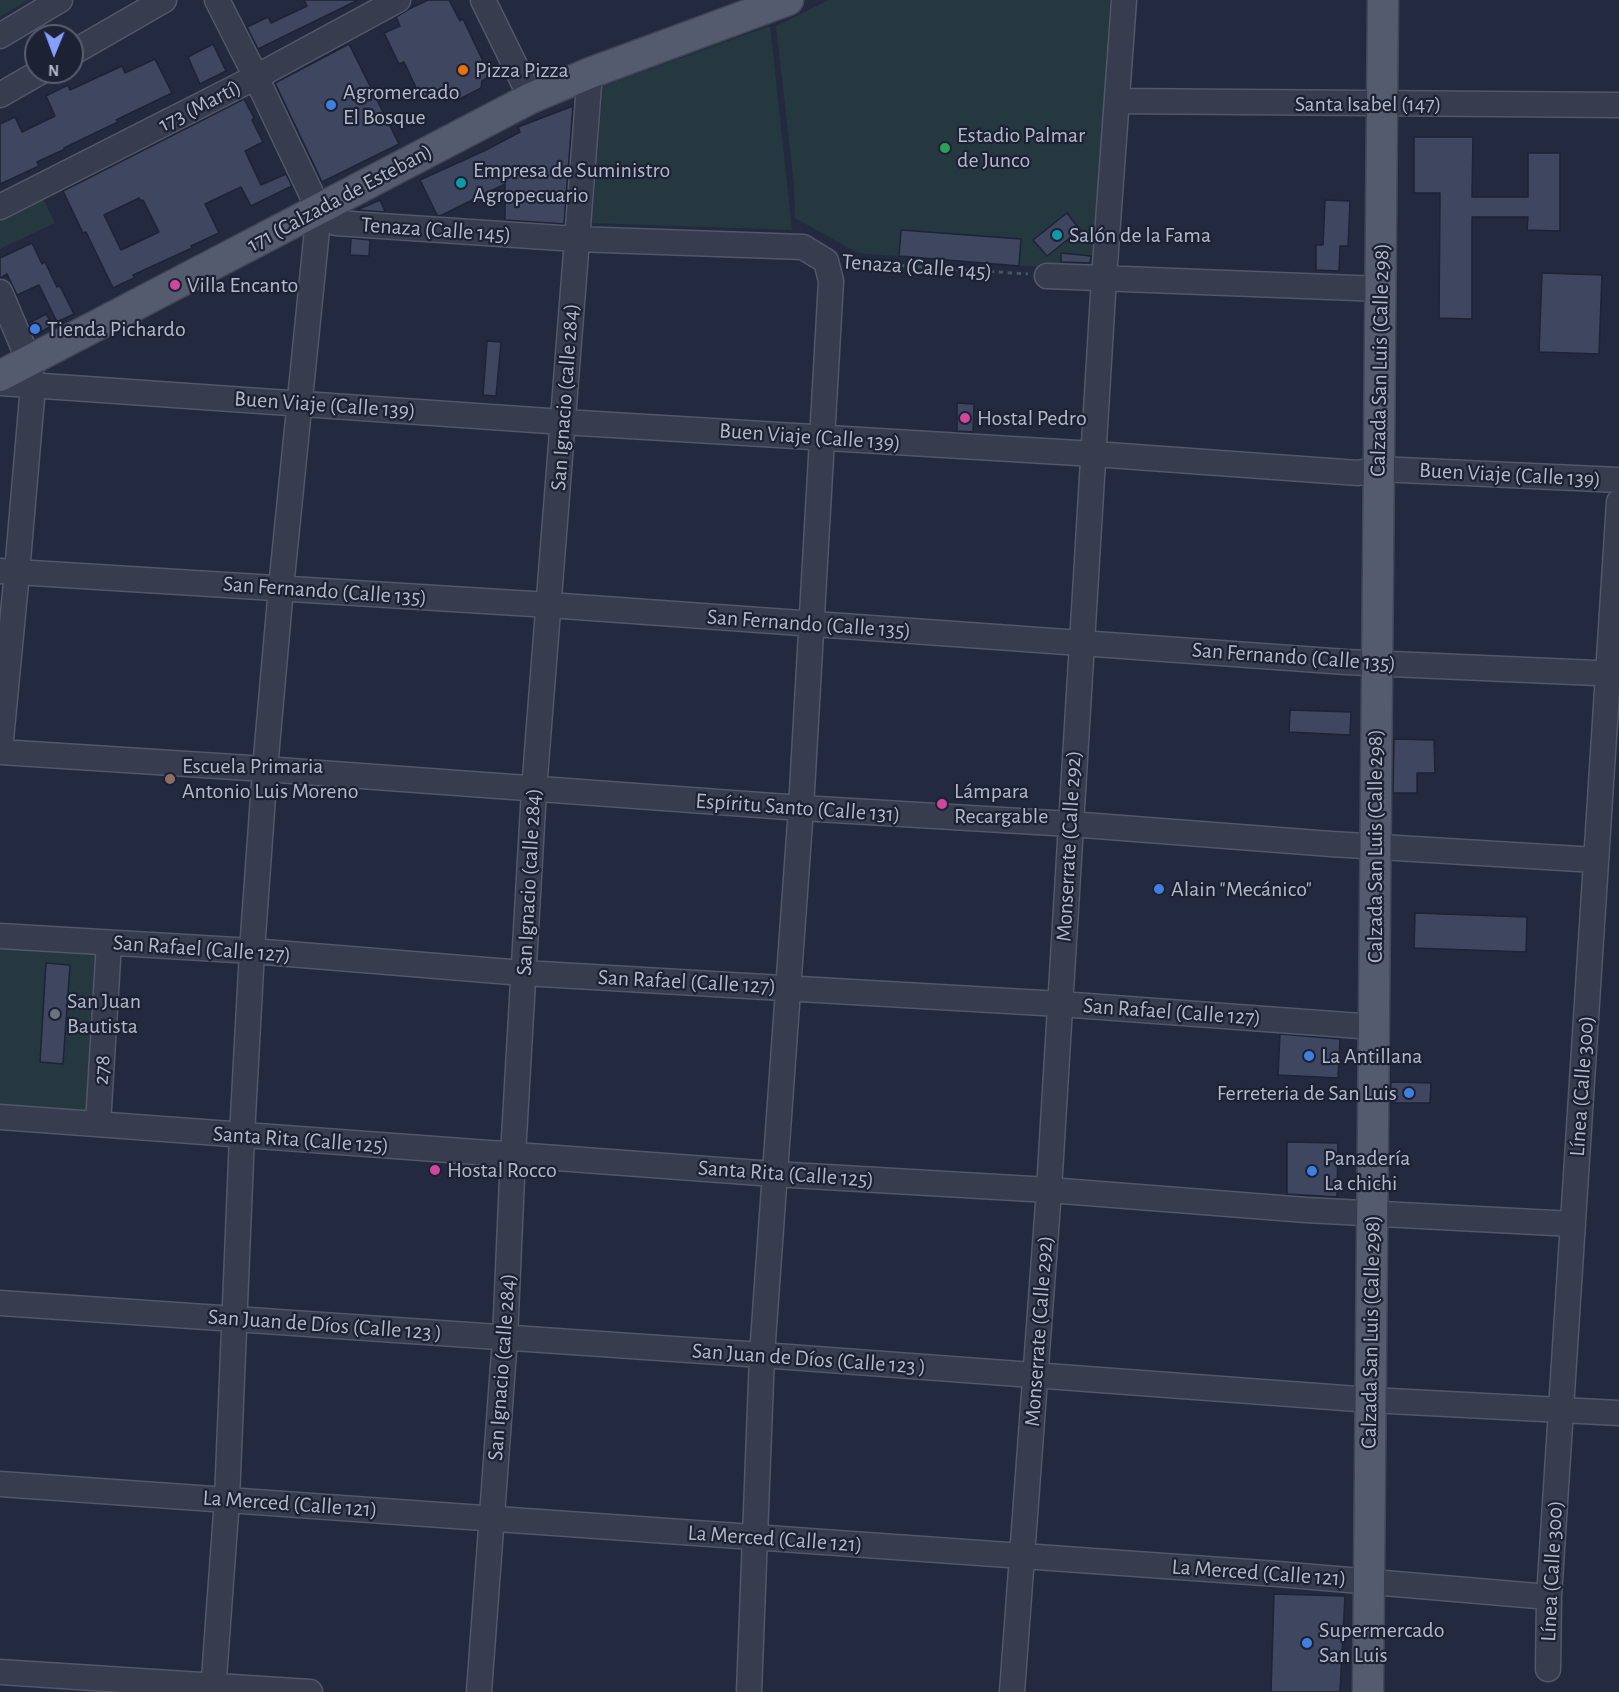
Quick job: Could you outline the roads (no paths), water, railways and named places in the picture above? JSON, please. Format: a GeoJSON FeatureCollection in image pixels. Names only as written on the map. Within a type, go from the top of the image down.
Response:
{"type":"FeatureCollection","features":[{"type":"Feature","properties":{"kind":"main road","name":"171 (Calzada de Esteban)"},"geometry":{"type":"LineString","coordinates":[[0,376],[31,374],[319,210],[531,98],[590,73],[788,0]]}},
{"type":"Feature","properties":{"kind":"main road","name":"Calzada San Luis (Calle 298)"},"geometry":{"type":"LineString","coordinates":[[1368,1692],[1383,0]]}},
{"type":"Feature","properties":{"kind":"street"},"geometry":{"type":"LineString","coordinates":[[0,36],[60,0]]}},
{"type":"Feature","properties":{"kind":"street"},"geometry":{"type":"LineString","coordinates":[[84,46],[164,0]]}},
{"type":"Feature","properties":{"kind":"street"},"geometry":{"type":"LineString","coordinates":[[214,1689],[227,1499],[252,951],[281,588],[319,210],[217,0]]}},
{"type":"Feature","properties":{"kind":"street","name":"173 (Martí)"},"geometry":{"type":"LineString","coordinates":[[0,207],[256,77],[398,0]]}},
{"type":"Feature","properties":{"kind":"street"},"geometry":{"type":"LineString","coordinates":[[483,0],[531,98]]}},
{"type":"Feature","properties":{"kind":"street","name":"Monserrate (Calle 292)"},"geometry":{"type":"LineString","coordinates":[[1012,1692],[1049,1190],[1104,278],[1124,0]]}},
{"type":"Feature","properties":{"kind":"street","name":"San Ignacio (calle 284)"},"geometry":{"type":"LineString","coordinates":[[479,1692],[505,1338],[534,790],[590,73]]}},
{"type":"Feature","properties":{"kind":"street"},"geometry":{"type":"LineString","coordinates":[[0,95],[24,81]]}},
{"type":"Feature","properties":{"kind":"street","name":"Santa Isabel (147)"},"geometry":{"type":"LineString","coordinates":[[1118,101],[1382,105],[1619,105]]}},
{"type":"Feature","properties":{"kind":"street","name":"Tenaza (Calle 145)"},"geometry":{"type":"LineString","coordinates":[[319,210],[336,223],[576,239],[803,247],[826,261],[831,281],[822,438]]}},
{"type":"Feature","properties":{"kind":"street"},"geometry":{"type":"LineString","coordinates":[[1047,276],[1381,289]]}},
{"type":"Feature","properties":{"kind":"street"},"geometry":{"type":"LineString","coordinates":[[0,292],[31,374],[9,571],[0,751]]}},
{"type":"Feature","properties":{"kind":"street","name":"Buen Viaje (Calle 139)"},"geometry":{"type":"LineString","coordinates":[[0,383],[31,374],[300,404],[563,422],[1094,454],[1358,473],[1379,469],[1619,480]]}},
{"type":"Feature","properties":{"kind":"street"},"geometry":{"type":"LineString","coordinates":[[749,1692],[762,1355],[801,808],[822,438]]}},
{"type":"Feature","properties":{"kind":"street","name":"Línea (Calle 300)"},"geometry":{"type":"LineString","coordinates":[[1548,1669],[1549,1597],[1596,860],[1613,674],[1619,502]]}},
{"type":"Feature","properties":{"kind":"street","name":"San Fernando (Calle 135)"},"geometry":{"type":"LineString","coordinates":[[9,571],[549,605],[1346,662],[1613,674]]}},
{"type":"Feature","properties":{"kind":"street","name":"Espíritu Santo (Calle 131)"},"geometry":{"type":"LineString","coordinates":[[0,751],[534,790],[1596,860]]}},
{"type":"Feature","properties":{"kind":"street","name":"San Rafael (Calle 127)"},"geometry":{"type":"LineString","coordinates":[[0,936],[252,951],[523,973],[1060,1004],[1374,1026]]}},
{"type":"Feature","properties":{"kind":"street","name":"278"},"geometry":{"type":"LineString","coordinates":[[98,1124],[109,943]]}},
{"type":"Feature","properties":{"kind":"street","name":"Santa Rita (Calle 125)"},"geometry":{"type":"LineString","coordinates":[[0,1117],[774,1174],[1049,1190],[1306,1210],[1573,1224]]}},
{"type":"Feature","properties":{"kind":"street","name":"San Juan de Díos (Calle 123 )"},"geometry":{"type":"LineString","coordinates":[[0,1303],[762,1355],[1371,1400],[1619,1413]]}},
{"type":"Feature","properties":{"kind":"street","name":"La Merced (Calle 121)"},"geometry":{"type":"LineString","coordinates":[[0,1484],[1022,1556],[1549,1597]]}},
{"type":"Feature","properties":{"kind":"street"},"geometry":{"type":"LineString","coordinates":[[0,1672],[214,1689],[310,1692]]}},
{"type":"Feature","properties":{"kind":"place","name":"Pizza Pizza"},"geometry":{"type":"Point","coordinates":[463,70]}},
{"type":"Feature","properties":{"kind":"place","name":"Agromercado El Bosque"},"geometry":{"type":"Point","coordinates":[331,105]}},
{"type":"Feature","properties":{"kind":"place","name":"Estadio Palmar de Junco"},"geometry":{"type":"Point","coordinates":[945,148]}},
{"type":"Feature","properties":{"kind":"place","name":"Empresa de Suministro Agropecuario"},"geometry":{"type":"Point","coordinates":[461,183]}},
{"type":"Feature","properties":{"kind":"place","name":"Salón de la Fama"},"geometry":{"type":"Point","coordinates":[1057,235]}},
{"type":"Feature","properties":{"kind":"place","name":"Villa Encanto"},"geometry":{"type":"Point","coordinates":[175,285]}},
{"type":"Feature","properties":{"kind":"place","name":"Tienda Pichardo"},"geometry":{"type":"Point","coordinates":[35,329]}},
{"type":"Feature","properties":{"kind":"place","name":"Hostal Pedro"},"geometry":{"type":"Point","coordinates":[965,418]}},
{"type":"Feature","properties":{"kind":"place","name":"Escuela Primaria Antonio Luis Moreno"},"geometry":{"type":"Point","coordinates":[170,779]}},
{"type":"Feature","properties":{"kind":"place","name":"Lámpara Recargable"},"geometry":{"type":"Point","coordinates":[942,804]}},
{"type":"Feature","properties":{"kind":"place","name":"Alain \"Mecánico\""},"geometry":{"type":"Point","coordinates":[1159,889]}},
{"type":"Feature","properties":{"kind":"place","name":"San Juan Bautista"},"geometry":{"type":"Point","coordinates":[55,1014]}},
{"type":"Feature","properties":{"kind":"place","name":"La Antillana"},"geometry":{"type":"Point","coordinates":[1309,1056]}},
{"type":"Feature","properties":{"kind":"place","name":"Ferreteria de San Luis"},"geometry":{"type":"Point","coordinates":[1409,1093]}},
{"type":"Feature","properties":{"kind":"place","name":"Hostal Rocco"},"geometry":{"type":"Point","coordinates":[435,1170]}},
{"type":"Feature","properties":{"kind":"place","name":"Panadería La chichi"},"geometry":{"type":"Point","coordinates":[1312,1171]}},
{"type":"Feature","properties":{"kind":"place","name":"Supermercado San Luis"},"geometry":{"type":"Point","coordinates":[1307,1643]}}]}
